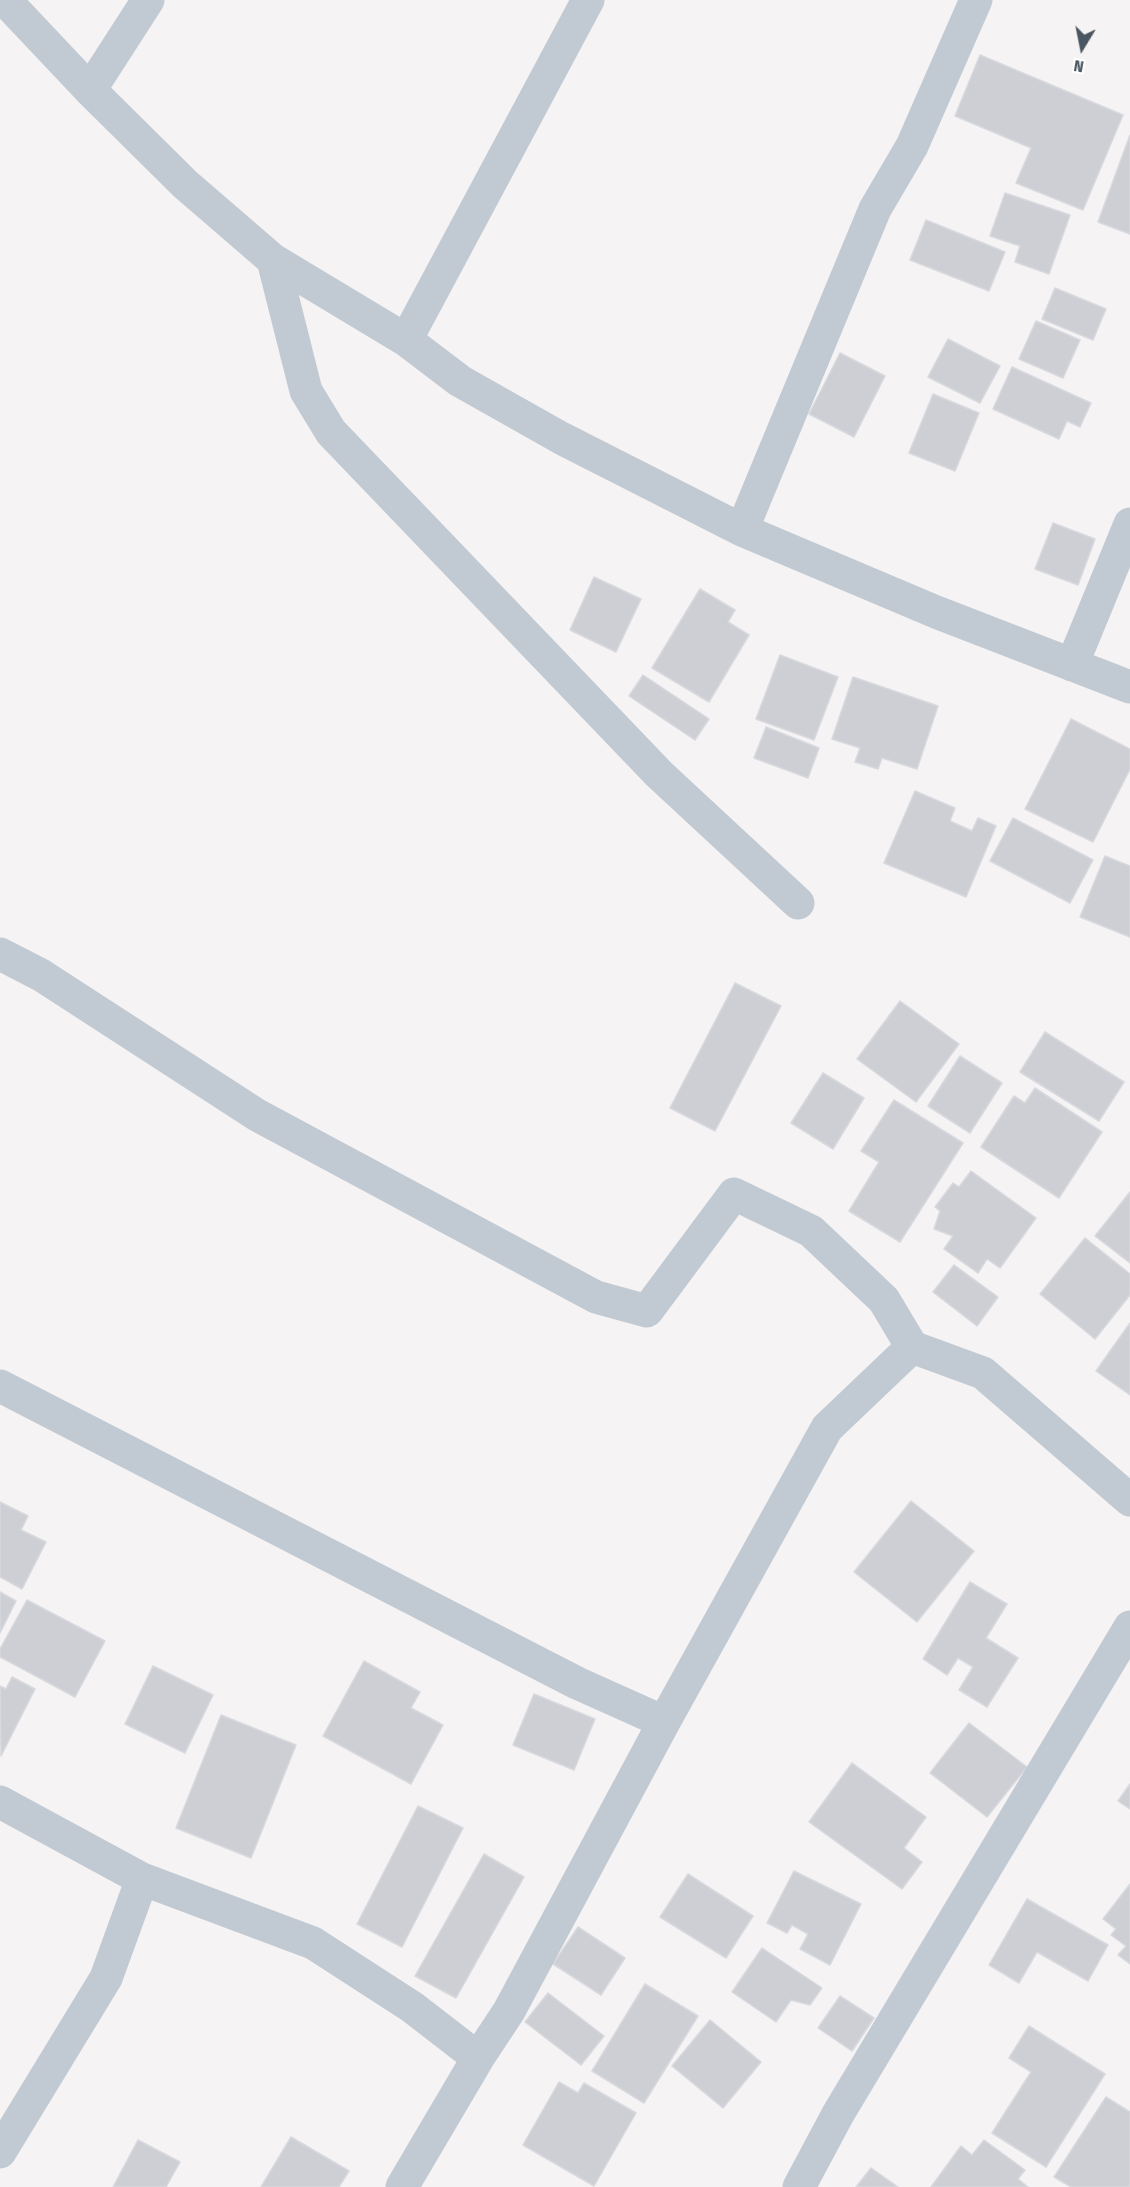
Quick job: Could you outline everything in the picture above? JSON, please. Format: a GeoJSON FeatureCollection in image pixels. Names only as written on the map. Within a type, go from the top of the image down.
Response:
{"type":"FeatureCollection","features":[{"type":"Feature","properties":{"kind":"street"},"geometry":{"type":"LineString","coordinates":[[5,0],[90,90],[185,184],[273,260],[406,340],[460,381],[561,438],[742,530],[936,612],[1130,687]]}},
{"type":"Feature","properties":{"kind":"street"},"geometry":{"type":"LineString","coordinates":[[90,90],[148,0]]}},
{"type":"Feature","properties":{"kind":"street"},"geometry":{"type":"LineString","coordinates":[[406,340],[588,0]]}},
{"type":"Feature","properties":{"kind":"street"},"geometry":{"type":"LineString","coordinates":[[742,530],[875,209],[912,146],[976,0]]}},
{"type":"Feature","properties":{"kind":"street"},"geometry":{"type":"LineString","coordinates":[[273,260],[306,390],[331,432],[659,774],[798,903]]}},
{"type":"Feature","properties":{"kind":"street"},"geometry":{"type":"LineString","coordinates":[[1072,665],[1130,524]]}},
{"type":"Feature","properties":{"kind":"street"},"geometry":{"type":"LineString","coordinates":[[0,954],[41,975],[257,1115],[596,1297],[647,1311],[734,1194],[811,1231],[884,1300],[912,1347],[983,1373],[1130,1500]]}},
{"type":"Feature","properties":{"kind":"street"},"geometry":{"type":"LineString","coordinates":[[402,2187],[478,2058],[509,2011],[664,1722],[827,1428],[912,1347]]}},
{"type":"Feature","properties":{"kind":"street"},"geometry":{"type":"LineString","coordinates":[[0,1386],[577,1683],[664,1722]]}},
{"type":"Feature","properties":{"kind":"street"},"geometry":{"type":"LineString","coordinates":[[799,2187],[844,2104],[1130,1627]]}},
{"type":"Feature","properties":{"kind":"street"},"geometry":{"type":"LineString","coordinates":[[0,1802],[142,1879],[313,1943],[412,2007],[478,2058]]}},
{"type":"Feature","properties":{"kind":"street"},"geometry":{"type":"LineString","coordinates":[[0,2152],[106,1977],[142,1879]]}},
{"type":"Feature","properties":{"kind":"building"},"geometry":{"type":"Polygon","coordinates":[[[980,55],[1123,115],[1083,210],[1016,183],[1031,148],[955,116],[980,55]]]}},
{"type":"Feature","properties":{"kind":"building"},"geometry":{"type":"Polygon","coordinates":[[[1130,135],[1130,234],[1098,222],[1130,135]]]}},
{"type":"Feature","properties":{"kind":"building"},"geometry":{"type":"Polygon","coordinates":[[[1005,193],[1070,215],[1049,274],[1015,262],[1020,246],[990,236],[1005,193]]]}},
{"type":"Feature","properties":{"kind":"building"},"geometry":{"type":"Polygon","coordinates":[[[926,220],[1005,252],[989,291],[910,260],[926,220]]]}},
{"type":"Feature","properties":{"kind":"building"},"geometry":{"type":"Polygon","coordinates":[[[1055,288],[1106,309],[1093,340],[1042,319],[1055,288]]]}},
{"type":"Feature","properties":{"kind":"building"},"geometry":{"type":"Polygon","coordinates":[[[1036,321],[1080,340],[1063,378],[1019,359],[1036,321]]]}},
{"type":"Feature","properties":{"kind":"building"},"geometry":{"type":"Polygon","coordinates":[[[948,339],[1000,366],[980,403],[928,377],[948,339]]]}},
{"type":"Feature","properties":{"kind":"building"},"geometry":{"type":"Polygon","coordinates":[[[840,353],[885,376],[854,437],[809,414],[840,353]]]}},
{"type":"Feature","properties":{"kind":"building"},"geometry":{"type":"Polygon","coordinates":[[[1012,367],[1091,403],[1080,427],[1067,421],[1059,439],[993,409],[1012,367]]]}},
{"type":"Feature","properties":{"kind":"building"},"geometry":{"type":"Polygon","coordinates":[[[933,394],[979,413],[955,471],[909,453],[933,394]]]}},
{"type":"Feature","properties":{"kind":"building"},"geometry":{"type":"Polygon","coordinates":[[[1053,523],[1095,539],[1078,585],[1035,569],[1053,523]]]}},
{"type":"Feature","properties":{"kind":"building"},"geometry":{"type":"Polygon","coordinates":[[[594,577],[641,599],[616,652],[570,630],[594,577]]]}},
{"type":"Feature","properties":{"kind":"building"},"geometry":{"type":"Polygon","coordinates":[[[700,589],[735,610],[728,622],[749,635],[709,702],[652,668],[700,589]]]}},
{"type":"Feature","properties":{"kind":"building"},"geometry":{"type":"Polygon","coordinates":[[[780,655],[838,677],[814,740],[756,719],[780,655]]]}},
{"type":"Feature","properties":{"kind":"building"},"geometry":{"type":"Polygon","coordinates":[[[643,675],[709,719],[695,740],[629,696],[643,675]]]}},
{"type":"Feature","properties":{"kind":"building"},"geometry":{"type":"Polygon","coordinates":[[[853,677],[938,706],[917,769],[882,758],[878,769],[855,762],[860,748],[832,739],[853,677]]]}},
{"type":"Feature","properties":{"kind":"building"},"geometry":{"type":"Polygon","coordinates":[[[1071,719],[1130,749],[1130,769],[1093,842],[1025,809],[1071,719]]]}},
{"type":"Feature","properties":{"kind":"building"},"geometry":{"type":"Polygon","coordinates":[[[766,727],[819,748],[808,778],[754,758],[766,727]]]}},
{"type":"Feature","properties":{"kind":"building"},"geometry":{"type":"Polygon","coordinates":[[[915,791],[955,808],[950,821],[972,831],[978,818],[996,826],[966,897],[884,863],[915,791]]]}},
{"type":"Feature","properties":{"kind":"building"},"geometry":{"type":"Polygon","coordinates":[[[1013,818],[1093,860],[1070,903],[990,861],[1013,818]]]}},
{"type":"Feature","properties":{"kind":"building"},"geometry":{"type":"Polygon","coordinates":[[[1105,856],[1130,866],[1130,937],[1080,917],[1105,856]]]}},
{"type":"Feature","properties":{"kind":"building"},"geometry":{"type":"Polygon","coordinates":[[[735,983],[781,1006],[715,1131],[670,1108],[735,983]]]}},
{"type":"Feature","properties":{"kind":"building"},"geometry":{"type":"Polygon","coordinates":[[[900,1001],[959,1044],[916,1102],[857,1059],[900,1001]]]}},
{"type":"Feature","properties":{"kind":"building"},"geometry":{"type":"Polygon","coordinates":[[[1045,1032],[1124,1082],[1099,1121],[1020,1072],[1045,1032]]]}},
{"type":"Feature","properties":{"kind":"building"},"geometry":{"type":"Polygon","coordinates":[[[960,1056],[1002,1083],[970,1133],[928,1106],[960,1056]]]}},
{"type":"Feature","properties":{"kind":"building"},"geometry":{"type":"Polygon","coordinates":[[[823,1073],[864,1098],[833,1149],[791,1123],[823,1073]]]}},
{"type":"Feature","properties":{"kind":"building"},"geometry":{"type":"Polygon","coordinates":[[[1035,1088],[1102,1132],[1059,1198],[981,1147],[1014,1096],[1025,1103],[1035,1088]]]}},
{"type":"Feature","properties":{"kind":"building"},"geometry":{"type":"Polygon","coordinates":[[[894,1100],[963,1143],[900,1242],[849,1211],[879,1162],[861,1151],[894,1100]]]}},
{"type":"Feature","properties":{"kind":"building"},"geometry":{"type":"Polygon","coordinates":[[[971,1171],[1036,1218],[1000,1268],[987,1259],[978,1273],[944,1249],[953,1236],[934,1229],[940,1211],[935,1207],[953,1183],[959,1187],[971,1171]]]}},
{"type":"Feature","properties":{"kind":"building"},"geometry":{"type":"Polygon","coordinates":[[[1130,1192],[1130,1263],[1095,1236],[1130,1192]]]}},
{"type":"Feature","properties":{"kind":"building"},"geometry":{"type":"Polygon","coordinates":[[[1085,1238],[1130,1274],[1130,1295],[1095,1339],[1040,1294],[1085,1238]]]}},
{"type":"Feature","properties":{"kind":"building"},"geometry":{"type":"Polygon","coordinates":[[[954,1265],[998,1297],[977,1326],[933,1292],[954,1265]]]}},
{"type":"Feature","properties":{"kind":"building"},"geometry":{"type":"Polygon","coordinates":[[[1130,1323],[1130,1395],[1096,1371],[1130,1323]]]}},
{"type":"Feature","properties":{"kind":"building"},"geometry":{"type":"Polygon","coordinates":[[[911,1501],[974,1551],[917,1622],[854,1572],[911,1501]]]}},
{"type":"Feature","properties":{"kind":"building"},"geometry":{"type":"Polygon","coordinates":[[[0,1502],[28,1516],[21,1530],[46,1542],[22,1589],[0,1577],[0,1502]]]}},
{"type":"Feature","properties":{"kind":"building"},"geometry":{"type":"Polygon","coordinates":[[[970,1582],[1007,1604],[986,1638],[1018,1658],[987,1707],[959,1690],[973,1667],[958,1658],[947,1675],[923,1659],[970,1582]]]}},
{"type":"Feature","properties":{"kind":"building"},"geometry":{"type":"Polygon","coordinates":[[[0,1592],[16,1601],[0,1633],[0,1592]]]}},
{"type":"Feature","properties":{"kind":"building"},"geometry":{"type":"Polygon","coordinates":[[[27,1600],[105,1641],[75,1697],[0,1657],[0,1649],[27,1600]]]}},
{"type":"Feature","properties":{"kind":"building"},"geometry":{"type":"Polygon","coordinates":[[[364,1661],[420,1692],[411,1708],[443,1725],[411,1784],[323,1736],[364,1661]]]}},
{"type":"Feature","properties":{"kind":"building"},"geometry":{"type":"Polygon","coordinates":[[[153,1666],[213,1695],[185,1753],[125,1724],[153,1666]]]}},
{"type":"Feature","properties":{"kind":"building"},"geometry":{"type":"Polygon","coordinates":[[[12,1677],[35,1689],[1,1756],[0,1686],[6,1689],[12,1677]]]}},
{"type":"Feature","properties":{"kind":"building"},"geometry":{"type":"Polygon","coordinates":[[[534,1694],[595,1719],[574,1770],[513,1745],[534,1694]]]}},
{"type":"Feature","properties":{"kind":"building"},"geometry":{"type":"Polygon","coordinates":[[[221,1715],[296,1745],[251,1858],[176,1828],[221,1715]]]}},
{"type":"Feature","properties":{"kind":"building"},"geometry":{"type":"Polygon","coordinates":[[[969,1723],[1027,1767],[987,1817],[930,1773],[969,1723]]]}},
{"type":"Feature","properties":{"kind":"building"},"geometry":{"type":"Polygon","coordinates":[[[852,1763],[926,1817],[904,1848],[922,1862],[902,1889],[809,1822],[852,1763]]]}},
{"type":"Feature","properties":{"kind":"building"},"geometry":{"type":"Polygon","coordinates":[[[1130,1784],[1130,1809],[1118,1801],[1130,1784]]]}},
{"type":"Feature","properties":{"kind":"building"},"geometry":{"type":"Polygon","coordinates":[[[418,1806],[463,1828],[402,1947],[357,1924],[418,1806]]]}},
{"type":"Feature","properties":{"kind":"building"},"geometry":{"type":"Polygon","coordinates":[[[484,1854],[524,1877],[456,1998],[415,1976],[484,1854]]]}},
{"type":"Feature","properties":{"kind":"building"},"geometry":{"type":"Polygon","coordinates":[[[794,1871],[861,1904],[830,1965],[800,1949],[808,1934],[792,1925],[787,1933],[767,1923],[794,1871]]]}},
{"type":"Feature","properties":{"kind":"building"},"geometry":{"type":"Polygon","coordinates":[[[688,1874],[753,1916],[726,1958],[660,1917],[688,1874]]]}},
{"type":"Feature","properties":{"kind":"building"},"geometry":{"type":"Polygon","coordinates":[[[1130,1884],[1130,1964],[1118,1955],[1126,1946],[1111,1935],[1116,1929],[1103,1919],[1130,1884]]]}},
{"type":"Feature","properties":{"kind":"building"},"geometry":{"type":"Polygon","coordinates":[[[1027,1899],[1108,1945],[1088,1981],[1037,1952],[1019,1983],[989,1965],[1027,1899]]]}},
{"type":"Feature","properties":{"kind":"building"},"geometry":{"type":"Polygon","coordinates":[[[578,1927],[625,1958],[601,1995],[553,1964],[578,1927]]]}},
{"type":"Feature","properties":{"kind":"building"},"geometry":{"type":"Polygon","coordinates":[[[762,1948],[822,1988],[810,2005],[791,2000],[776,2022],[732,1992],[762,1948]]]}},
{"type":"Feature","properties":{"kind":"building"},"geometry":{"type":"Polygon","coordinates":[[[645,1984],[698,2016],[644,2103],[592,2071],[645,1984]]]}},
{"type":"Feature","properties":{"kind":"building"},"geometry":{"type":"Polygon","coordinates":[[[548,1993],[604,2036],[581,2065],[525,2022],[548,1993]]]}},
{"type":"Feature","properties":{"kind":"building"},"geometry":{"type":"Polygon","coordinates":[[[840,1996],[874,2018],[852,2051],[818,2028],[840,1996]]]}},
{"type":"Feature","properties":{"kind":"building"},"geometry":{"type":"Polygon","coordinates":[[[710,2020],[761,2062],[723,2108],[672,2066],[710,2020]]]}},
{"type":"Feature","properties":{"kind":"building"},"geometry":{"type":"Polygon","coordinates":[[[1029,2026],[1105,2074],[1046,2167],[992,2133],[1031,2072],[1009,2058],[1029,2026]]]}},
{"type":"Feature","properties":{"kind":"building"},"geometry":{"type":"Polygon","coordinates":[[[559,2082],[578,2093],[584,2083],[636,2113],[594,2186],[523,2145],[559,2082]]]}},
{"type":"Feature","properties":{"kind":"building"},"geometry":{"type":"Polygon","coordinates":[[[1106,2097],[1130,2112],[1130,2187],[1071,2187],[1054,2177],[1106,2097]]]}},
{"type":"Feature","properties":{"kind":"building"},"geometry":{"type":"Polygon","coordinates":[[[291,2137],[349,2171],[339,2187],[261,2187],[291,2137]]]}},
{"type":"Feature","properties":{"kind":"building"},"geometry":{"type":"Polygon","coordinates":[[[138,2140],[180,2162],[166,2187],[113,2187],[138,2140]]]}},
{"type":"Feature","properties":{"kind":"building"},"geometry":{"type":"Polygon","coordinates":[[[984,2140],[1025,2170],[1018,2179],[1028,2187],[931,2187],[961,2146],[972,2155],[984,2140]]]}},
{"type":"Feature","properties":{"kind":"building"},"geometry":{"type":"Polygon","coordinates":[[[871,2168],[898,2187],[856,2187],[871,2168]]]}}]}
